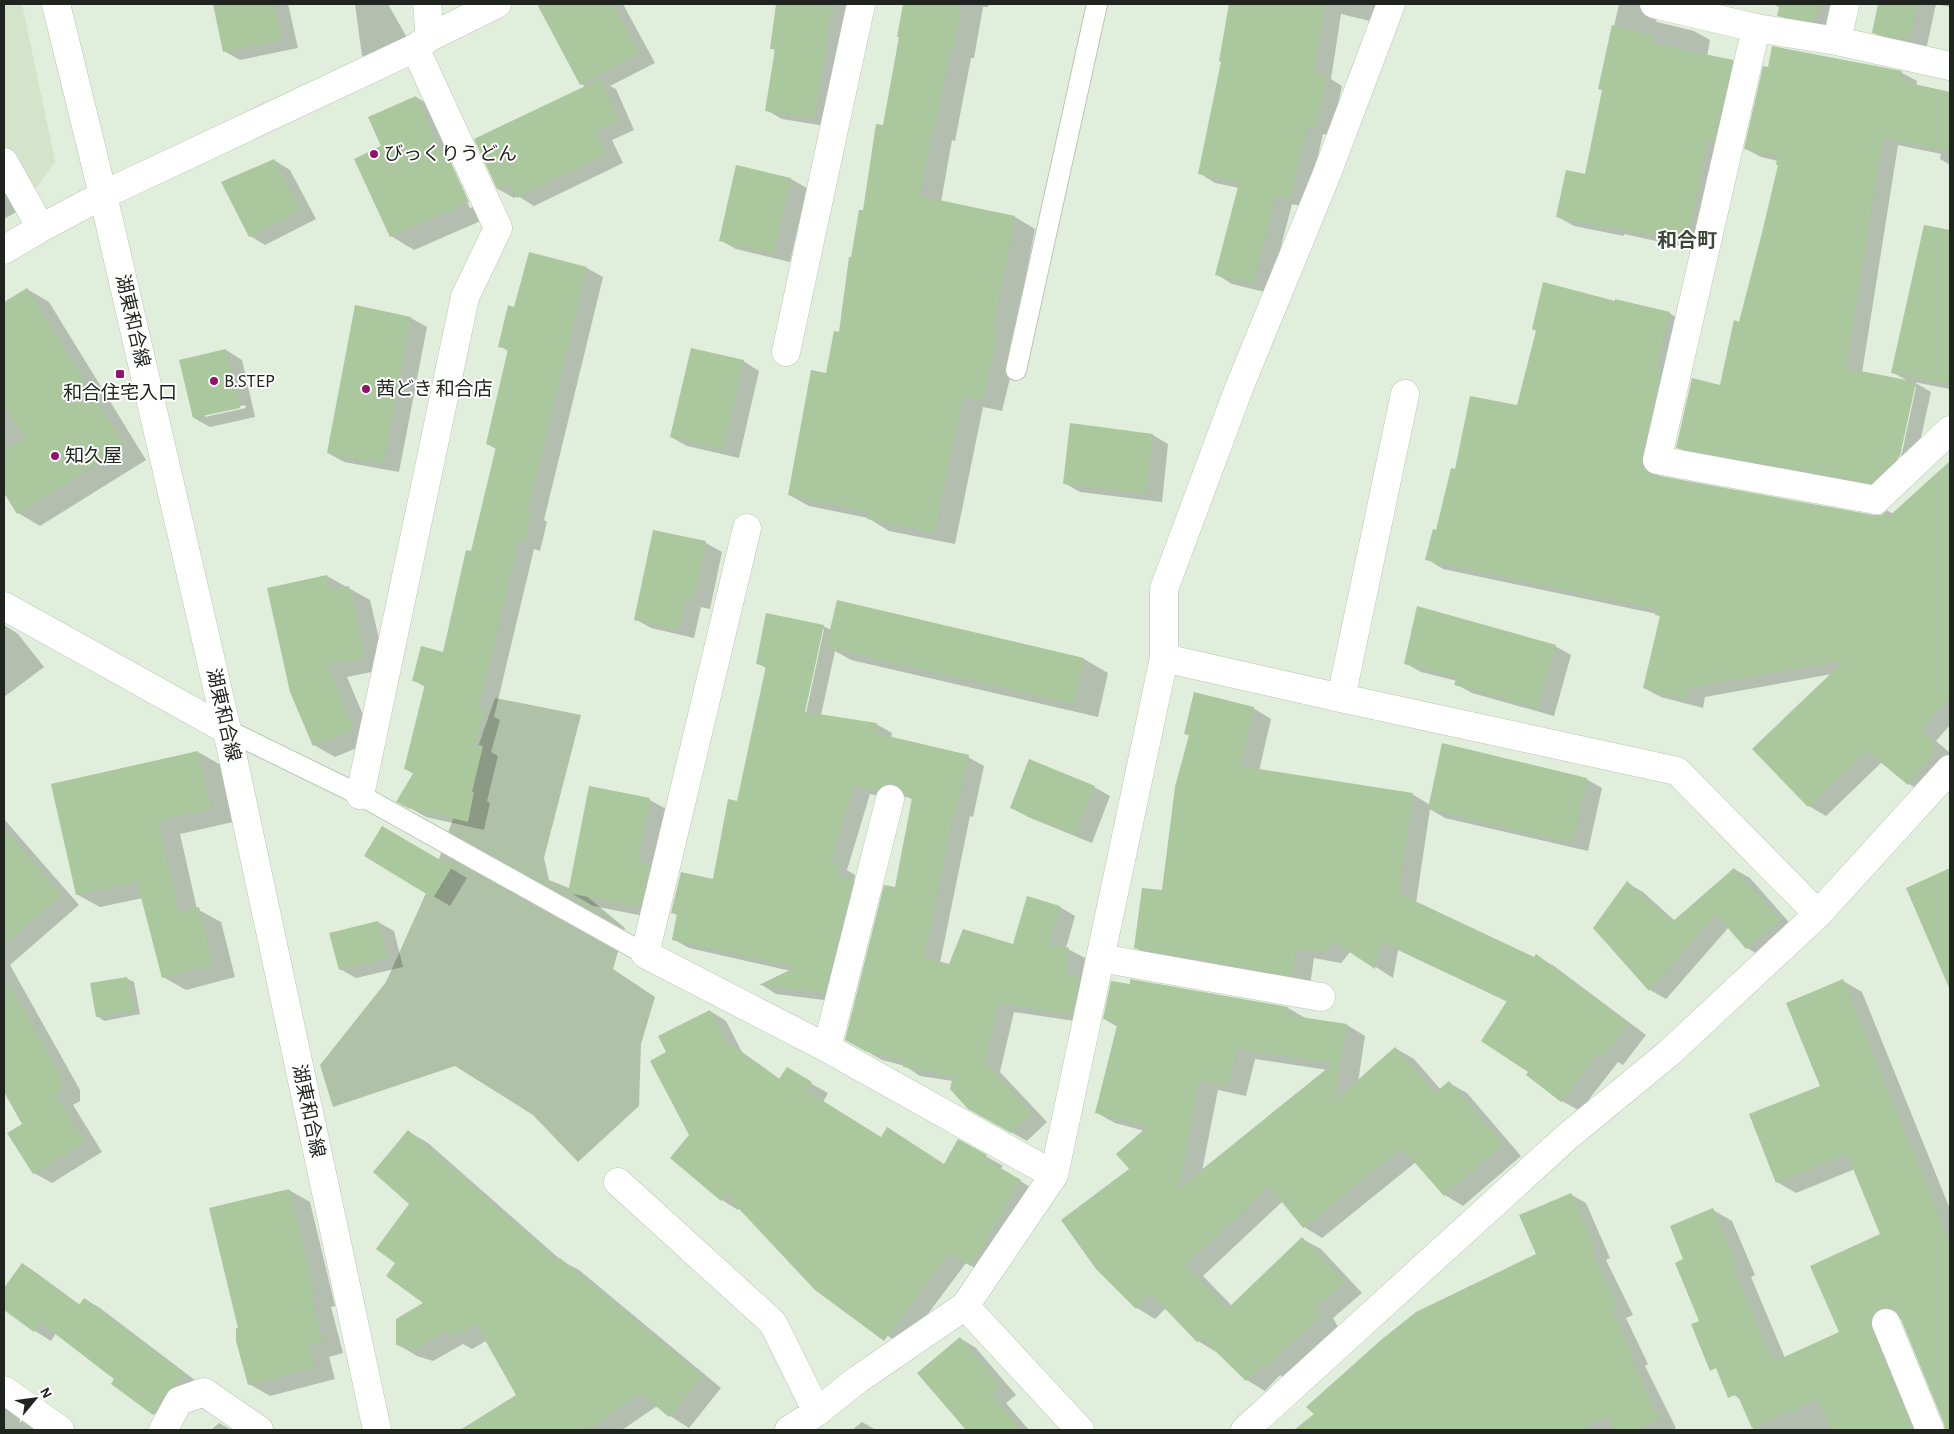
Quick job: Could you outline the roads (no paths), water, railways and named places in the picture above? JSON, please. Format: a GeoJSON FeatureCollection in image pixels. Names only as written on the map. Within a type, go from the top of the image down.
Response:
{"type":"FeatureCollection","features":[{"type":"Feature","properties":{"kind":"street","name":"湖東和合線"},"geometry":{"type":"LineString","coordinates":[[56,4],[103,195],[227,730],[377,1430]]}},
{"type":"Feature","properties":{"kind":"street"},"geometry":{"type":"LineString","coordinates":[[360,795],[465,297],[498,228],[422,42],[427,4]]}},
{"type":"Feature","properties":{"kind":"street"},"geometry":{"type":"LineString","coordinates":[[4,250],[103,195],[497,4]]}},
{"type":"Feature","properties":{"kind":"street"},"geometry":{"type":"LineString","coordinates":[[786,352],[861,4]]}},
{"type":"Feature","properties":{"kind":"street"},"geometry":{"type":"LineString","coordinates":[[789,1430],[817,1412],[857,1380],[965,1306],[1054,1175],[1164,658],[1164,589],[1238,388],[1326,176],[1391,4]]}},
{"type":"Feature","properties":{"kind":"street"},"geometry":{"type":"LineString","coordinates":[[1654,4],[1756,28],[1837,41],[1950,66]]}},
{"type":"Feature","properties":{"kind":"street"},"geometry":{"type":"LineString","coordinates":[[1837,41],[1845,4]]}},
{"type":"Feature","properties":{"kind":"street"},"geometry":{"type":"LineString","coordinates":[[1756,28],[1657,460],[1876,500],[1950,430]]}},
{"type":"Feature","properties":{"kind":"street"},"geometry":{"type":"LineString","coordinates":[[4,162],[41,228]]}},
{"type":"Feature","properties":{"kind":"street"},"geometry":{"type":"LineString","coordinates":[[1341,698],[1405,394]]}},
{"type":"Feature","properties":{"kind":"street"},"geometry":{"type":"LineString","coordinates":[[747,528],[645,954],[827,1048],[1054,1175]]}},
{"type":"Feature","properties":{"kind":"street"},"geometry":{"type":"LineString","coordinates":[[4,606],[227,730]]}},
{"type":"Feature","properties":{"kind":"street"},"geometry":{"type":"LineString","coordinates":[[1164,658],[1677,771],[1818,914]]}},
{"type":"Feature","properties":{"kind":"street"},"geometry":{"type":"LineString","coordinates":[[1245,1430],[1568,1136],[1669,1053],[1818,914],[1950,769]]}},
{"type":"Feature","properties":{"kind":"street"},"geometry":{"type":"LineString","coordinates":[[827,1048],[890,799]]}},
{"type":"Feature","properties":{"kind":"street"},"geometry":{"type":"LineString","coordinates":[[1100,958],[1321,997]]}},
{"type":"Feature","properties":{"kind":"street"},"geometry":{"type":"LineString","coordinates":[[618,1182],[773,1324],[817,1412]]}},
{"type":"Feature","properties":{"kind":"street"},"geometry":{"type":"LineString","coordinates":[[965,1306],[1080,1430]]}},
{"type":"Feature","properties":{"kind":"street"},"geometry":{"type":"LineString","coordinates":[[1886,1323],[1930,1430]]}},
{"type":"Feature","properties":{"kind":"street"},"geometry":{"type":"LineString","coordinates":[[4,1390],[60,1430]]}},
{"type":"Feature","properties":{"kind":"street"},"geometry":{"type":"LineString","coordinates":[[163,1430],[179,1401],[204,1392],[259,1430]]}},
{"type":"Feature","properties":{"kind":"lane"},"geometry":{"type":"LineString","coordinates":[[1016,370],[1097,4]]}},
{"type":"Feature","properties":{"kind":"lane"},"geometry":{"type":"LineString","coordinates":[[227,730],[360,795],[645,954]]}},
{"type":"Feature","properties":{"kind":"place","name":"びっくりうどん"},"geometry":{"type":"Point","coordinates":[374,154]}},
{"type":"Feature","properties":{"kind":"place","name":"和合住宅入口"},"geometry":{"type":"Point","coordinates":[120,374]}},
{"type":"Feature","properties":{"kind":"place","name":"B.STEP"},"geometry":{"type":"Point","coordinates":[214,381]}},
{"type":"Feature","properties":{"kind":"place","name":"茜どき 和合店"},"geometry":{"type":"Point","coordinates":[366,389]}},
{"type":"Feature","properties":{"kind":"place","name":"知久屋"},"geometry":{"type":"Point","coordinates":[55,456]}},
{"type":"Feature","properties":{"kind":"district","name":"和合町"},"geometry":{"type":"Point","coordinates":[1687,241]}}]}
